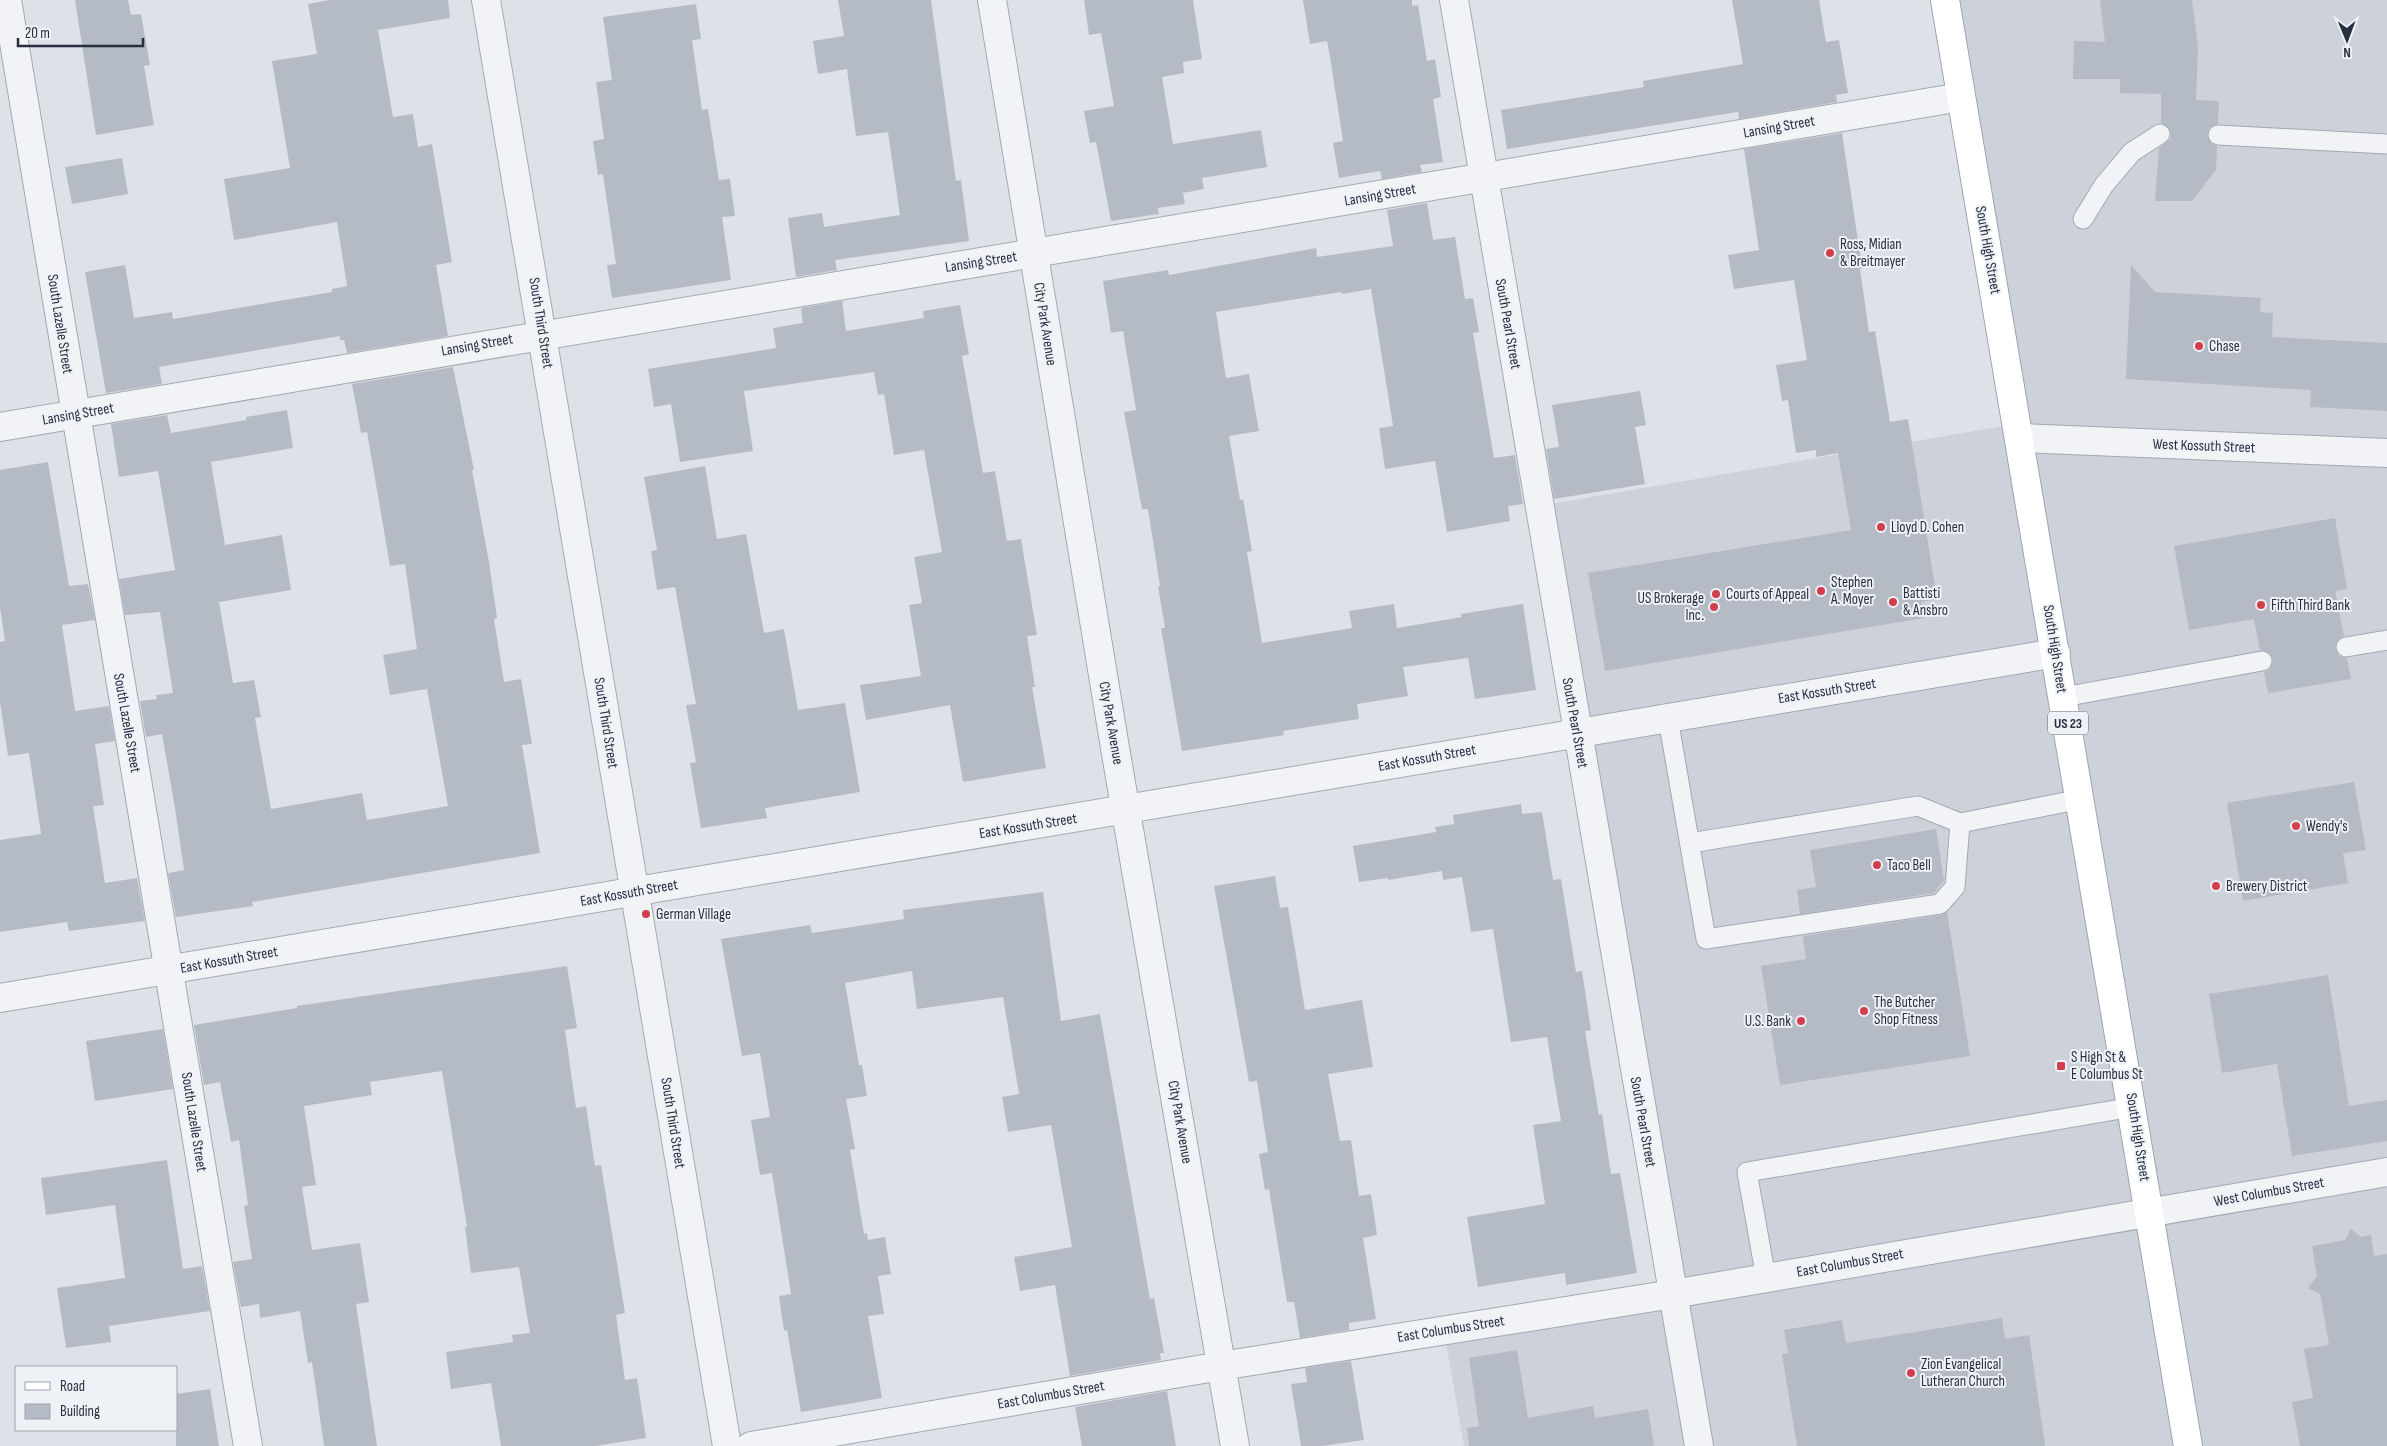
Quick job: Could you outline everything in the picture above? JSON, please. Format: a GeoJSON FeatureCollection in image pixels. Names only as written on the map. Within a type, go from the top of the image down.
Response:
{"type":"FeatureCollection","features":[{"type":"Feature","properties":{"kind":"main road","name":"South High Street"},"geometry":{"type":"LineString","coordinates":[[1945,0],[2133,1106],[2188,1446]]}},
{"type":"Feature","properties":{"kind":"street","name":"South Lazelle Street"},"geometry":{"type":"LineString","coordinates":[[7,0],[248,1446]]}},
{"type":"Feature","properties":{"kind":"street","name":"South Third Street"},"geometry":{"type":"LineString","coordinates":[[486,0],[727,1446]]}},
{"type":"Feature","properties":{"kind":"street","name":"City Park Avenue"},"geometry":{"type":"LineString","coordinates":[[992,0],[1235,1446]]}},
{"type":"Feature","properties":{"kind":"street","name":"South Pearl Street"},"geometry":{"type":"LineString","coordinates":[[1454,0],[1698,1446]]}},
{"type":"Feature","properties":{"kind":"street","name":"Lansing Street"},"geometry":{"type":"LineString","coordinates":[[0,427],[542,334],[1961,97]]}},
{"type":"Feature","properties":{"kind":"street","name":"West Kossuth Street"},"geometry":{"type":"LineString","coordinates":[[2020,438],[2387,453]]}},
{"type":"Feature","properties":{"kind":"street","name":"East Kossuth Street"},"geometry":{"type":"LineString","coordinates":[[0,998],[2056,653]]}},
{"type":"Feature","properties":{"kind":"street","name":"West Columbus Street"},"geometry":{"type":"LineString","coordinates":[[2150,1211],[2387,1172]]}},
{"type":"Feature","properties":{"kind":"street","name":"East Columbus Street"},"geometry":{"type":"LineString","coordinates":[[751,1446],[1221,1366],[1673,1294],[2150,1211]]}},
{"type":"Feature","properties":{"kind":"lane"},"geometry":{"type":"LineString","coordinates":[[2083,219],[2104,186],[2132,152],[2160,134]]}},
{"type":"Feature","properties":{"kind":"lane"},"geometry":{"type":"LineString","coordinates":[[2218,136],[2387,144]]}},
{"type":"Feature","properties":{"kind":"lane"},"geometry":{"type":"LineString","coordinates":[[2346,647],[2387,640]]}},
{"type":"Feature","properties":{"kind":"lane"},"geometry":{"type":"LineString","coordinates":[[2063,697],[2262,661]]}},
{"type":"Feature","properties":{"kind":"lane"},"geometry":{"type":"LineString","coordinates":[[1668,718],[1706,939],[1940,904],[1955,887],[1960,822]]}},
{"type":"Feature","properties":{"kind":"lane"},"geometry":{"type":"LineString","coordinates":[[1690,843],[1918,806],[1960,822],[2081,799]]}},
{"type":"Feature","properties":{"kind":"lane"},"geometry":{"type":"LineString","coordinates":[[1766,1278],[1747,1172],[2133,1106]]}},
{"type":"Feature","properties":{"kind":"shaded area"},"geometry":{"type":"Polygon","coordinates":[[[1957,0],[2387,0],[2387,1446],[1464,1446],[1445,1337],[1676,1289],[1545,505],[2021,423],[1957,0]]]}},
{"type":"Feature","properties":{"kind":"building"},"geometry":{"type":"Polygon","coordinates":[[[75,0],[128,0],[131,15],[141,14],[150,65],[144,66],[154,125],[96,135],[75,0]]]}},
{"type":"Feature","properties":{"kind":"building"},"geometry":{"type":"Polygon","coordinates":[[[329,0],[448,0],[450,18],[378,30],[393,117],[413,114],[418,147],[432,144],[452,262],[436,265],[448,336],[347,353],[344,340],[340,340],[340,336],[159,367],[162,384],[106,393],[85,272],[125,265],[134,318],[172,312],[173,319],[332,292],[332,289],[347,286],[337,222],[234,240],[224,179],[290,168],[272,61],[317,54],[308,4],[329,0]]]}},
{"type":"Feature","properties":{"kind":"building"},"geometry":{"type":"Polygon","coordinates":[[[838,0],[931,0],[956,181],[961,180],[969,241],[835,260],[837,270],[796,277],[788,218],[822,213],[824,227],[900,215],[888,132],[856,136],[847,69],[818,74],[813,41],[844,36],[838,0]]]}},
{"type":"Feature","properties":{"kind":"building"},"geometry":{"type":"Polygon","coordinates":[[[1084,0],[1193,0],[1202,59],[1183,62],[1184,73],[1162,77],[1173,144],[1261,130],[1267,167],[1202,178],[1204,189],[1183,193],[1185,204],[1158,208],[1159,214],[1111,221],[1096,142],[1090,143],[1084,111],[1114,106],[1101,33],[1089,35],[1084,0]]]}},
{"type":"Feature","properties":{"kind":"building"},"geometry":{"type":"Polygon","coordinates":[[[1303,0],[1412,0],[1412,6],[1418,5],[1427,61],[1435,59],[1441,97],[1433,99],[1443,162],[1420,165],[1422,172],[1382,179],[1380,171],[1339,178],[1333,143],[1343,141],[1327,41],[1310,44],[1303,0]]]}},
{"type":"Feature","properties":{"kind":"building"},"geometry":{"type":"Polygon","coordinates":[[[1732,0],[1819,0],[1826,42],[1839,40],[1848,93],[1836,95],[1837,102],[1739,119],[1738,112],[1507,149],[1501,110],[1644,87],[1643,81],[1743,64],[1732,0]]]}},
{"type":"Feature","properties":{"kind":"building"},"geometry":{"type":"Polygon","coordinates":[[[2100,0],[2192,0],[2198,47],[2196,100],[2219,101],[2218,124],[2209,128],[2207,135],[2211,144],[2217,146],[2216,170],[2192,201],[2155,201],[2159,148],[2170,140],[2171,134],[2169,128],[2161,123],[2161,94],[2120,93],[2120,79],[2073,79],[2074,41],[2105,42],[2100,0]]]}},
{"type":"Feature","properties":{"kind":"building"},"geometry":{"type":"Polygon","coordinates":[[[696,4],[701,39],[692,40],[702,110],[708,109],[719,180],[730,179],[735,216],[722,217],[731,280],[612,298],[607,265],[616,264],[603,174],[598,175],[593,141],[604,139],[596,82],[612,80],[603,17],[696,4]]]}},
{"type":"Feature","properties":{"kind":"building"},"geometry":{"type":"Polygon","coordinates":[[[1842,133],[1862,268],[1860,269],[1869,332],[1875,331],[1890,422],[1908,419],[1937,599],[1921,602],[1924,618],[1605,671],[1588,573],[1851,530],[1838,453],[1816,457],[1816,450],[1796,453],[1788,400],[1782,401],[1776,365],[1807,360],[1794,280],[1734,289],[1728,255],[1759,250],[1744,149],[1842,133]]]}},
{"type":"Feature","properties":{"kind":"building"},"geometry":{"type":"Polygon","coordinates":[[[122,158],[128,194],[72,204],[65,167],[122,158]]]}},
{"type":"Feature","properties":{"kind":"building"},"geometry":{"type":"Polygon","coordinates":[[[1427,203],[1433,240],[1455,237],[1465,299],[1473,298],[1479,332],[1473,333],[1494,458],[1515,455],[1523,504],[1508,506],[1510,521],[1447,532],[1435,461],[1385,469],[1379,428],[1393,426],[1371,289],[1216,312],[1226,378],[1249,374],[1259,431],[1229,436],[1240,500],[1243,499],[1252,551],[1247,552],[1262,643],[1352,628],[1349,611],[1394,604],[1397,628],[1462,617],[1461,614],[1523,604],[1536,690],[1475,699],[1468,658],[1403,667],[1408,696],[1357,704],[1359,719],[1283,731],[1284,735],[1182,751],[1161,628],[1165,628],[1148,509],[1142,509],[1124,412],[1136,410],[1123,331],[1111,333],[1103,281],[1168,270],[1169,275],[1316,248],[1317,257],[1393,246],[1387,210],[1427,203]]]}},
{"type":"Feature","properties":{"kind":"building","name":"Chase"},"geometry":{"type":"Polygon","coordinates":[[[2131,265],[2155,292],[2261,298],[2260,312],[2273,313],[2272,337],[2387,343],[2387,411],[2310,407],[2311,390],[2126,379],[2131,265]]]}},
{"type":"Feature","properties":{"kind":"building"},"geometry":{"type":"Polygon","coordinates":[[[842,301],[846,331],[924,318],[923,311],[960,305],[969,354],[962,356],[983,473],[995,471],[1007,541],[1021,539],[1037,635],[1027,636],[1035,687],[1032,687],[1046,768],[963,782],[950,705],[866,720],[860,685],[921,676],[909,605],[922,603],[914,557],[942,552],[924,450],[894,455],[884,394],[878,395],[874,372],[744,391],[753,451],[680,462],[671,404],[654,407],[648,369],[776,348],[773,328],[803,323],[801,308],[842,301]]]}},
{"type":"Feature","properties":{"kind":"building"},"geometry":{"type":"Polygon","coordinates":[[[453,367],[474,470],[472,470],[489,562],[497,618],[494,619],[504,682],[521,679],[532,744],[522,745],[540,853],[252,902],[253,906],[176,917],[168,873],[184,870],[175,808],[162,734],[146,737],[140,701],[157,699],[156,695],[173,693],[160,612],[125,615],[119,579],[175,570],[158,471],[119,477],[111,424],[167,415],[171,433],[246,420],[246,417],[287,410],[293,448],[211,462],[225,545],[282,535],[291,590],[219,602],[233,683],[254,680],[261,717],[255,718],[271,809],[362,793],[367,820],[448,806],[427,689],[390,695],[383,655],[417,649],[405,564],[390,566],[367,432],[361,433],[352,384],[453,367]]]}},
{"type":"Feature","properties":{"kind":"building"},"geometry":{"type":"Polygon","coordinates":[[[1640,391],[1646,425],[1635,427],[1645,484],[1554,499],[1546,449],[1559,447],[1552,405],[1640,391]]]}},
{"type":"Feature","properties":{"kind":"building"},"geometry":{"type":"Polygon","coordinates":[[[48,462],[69,586],[88,584],[95,620],[62,625],[75,711],[109,706],[115,741],[95,744],[104,805],[93,806],[105,883],[137,878],[145,921],[69,931],[67,922],[0,932],[0,840],[41,834],[29,753],[8,756],[0,702],[0,642],[5,641],[0,607],[0,470],[48,462]]]}},
{"type":"Feature","properties":{"kind":"building"},"geometry":{"type":"Polygon","coordinates":[[[705,466],[717,539],[746,534],[764,633],[784,629],[798,710],[845,703],[860,792],[765,808],[767,818],[701,828],[690,763],[696,762],[686,705],[696,704],[675,587],[657,590],[651,551],[657,550],[644,477],[705,466]]]}},
{"type":"Feature","properties":{"kind":"building","name":"Fifth Third Bank"},"geometry":{"type":"Polygon","coordinates":[[[2335,518],[2347,589],[2335,591],[2344,636],[2336,643],[2335,648],[2338,655],[2347,658],[2351,679],[2268,693],[2264,672],[2270,669],[2273,659],[2270,653],[2260,650],[2254,619],[2189,630],[2174,546],[2335,518]]]}},
{"type":"Feature","properties":{"kind":"building","name":"Wendy's"},"geometry":{"type":"Polygon","coordinates":[[[2354,782],[2366,850],[2343,853],[2348,883],[2243,901],[2227,803],[2354,782]]]}},
{"type":"Feature","properties":{"kind":"building"},"geometry":{"type":"Polygon","coordinates":[[[1521,804],[1522,814],[1542,812],[1553,880],[1561,879],[1576,972],[1582,971],[1591,1030],[1585,1031],[1599,1115],[1602,1114],[1611,1174],[1620,1173],[1637,1273],[1566,1285],[1565,1273],[1478,1287],[1467,1217],[1545,1204],[1533,1125],[1561,1121],[1547,1037],[1511,1042],[1493,929],[1471,932],[1462,877],[1443,880],[1442,871],[1388,880],[1388,878],[1359,882],[1353,846],[1436,832],[1435,827],[1454,824],[1453,815],[1521,804]]]}},
{"type":"Feature","properties":{"kind":"building","name":"Taco Bell"},"geometry":{"type":"Polygon","coordinates":[[[1936,829],[1944,880],[1934,893],[1800,914],[1797,890],[1816,887],[1810,850],[1936,829]]]}},
{"type":"Feature","properties":{"kind":"building"},"geometry":{"type":"Polygon","coordinates":[[[1275,876],[1280,908],[1288,907],[1305,1010],[1362,1000],[1373,1067],[1328,1074],[1340,1141],[1351,1140],[1359,1196],[1371,1194],[1377,1235],[1363,1238],[1376,1319],[1349,1323],[1349,1330],[1300,1338],[1294,1302],[1287,1302],[1269,1189],[1265,1190],[1259,1154],[1268,1152],[1257,1081],[1249,1082],[1214,886],[1275,876]]]}},
{"type":"Feature","properties":{"kind":"building"},"geometry":{"type":"Polygon","coordinates":[[[1043,892],[1061,1021],[1100,1014],[1150,1299],[1154,1298],[1164,1353],[1160,1353],[1161,1360],[1070,1376],[1055,1285],[1020,1291],[1014,1257],[1072,1247],[1051,1125],[1008,1132],[1002,1097],[1019,1094],[1003,997],[917,1009],[912,971],[845,983],[859,1065],[862,1065],[867,1096],[846,1099],[855,1149],[850,1150],[864,1234],[867,1233],[868,1240],[885,1237],[891,1274],[878,1276],[884,1314],[868,1316],[882,1398],[801,1412],[787,1330],[784,1331],[779,1296],[791,1294],[772,1173],[760,1175],[751,1120],[770,1117],[760,1053],[742,1056],[721,939],[810,925],[812,933],[904,919],[903,910],[1043,892]]]}},
{"type":"Feature","properties":{"kind":"building"},"geometry":{"type":"Polygon","coordinates":[[[1947,912],[1970,1056],[1780,1085],[1761,966],[1806,959],[1803,936],[1942,915],[1947,912]]]}},
{"type":"Feature","properties":{"kind":"building"},"geometry":{"type":"Polygon","coordinates":[[[567,966],[577,1028],[565,1030],[576,1108],[586,1106],[595,1166],[601,1165],[625,1313],[616,1315],[625,1380],[637,1378],[646,1438],[595,1446],[501,1446],[491,1383],[451,1389],[446,1352],[513,1342],[512,1335],[530,1333],[519,1267],[471,1273],[465,1227],[467,1227],[442,1071],[370,1082],[372,1095],[304,1106],[316,1185],[302,1187],[312,1250],[360,1243],[369,1302],[356,1304],[377,1446],[324,1446],[312,1362],[308,1363],[300,1311],[260,1318],[259,1304],[241,1307],[233,1262],[252,1259],[244,1206],[248,1205],[239,1140],[231,1142],[220,1082],[204,1085],[194,1025],[297,1008],[297,1006],[567,966]]]}},
{"type":"Feature","properties":{"kind":"building"},"geometry":{"type":"Polygon","coordinates":[[[2328,975],[2349,1106],[2387,1100],[2387,1141],[2292,1156],[2277,1064],[2222,1073],[2209,994],[2328,975]]]}},
{"type":"Feature","properties":{"kind":"building"},"geometry":{"type":"Polygon","coordinates":[[[163,1029],[173,1089],[95,1101],[86,1041],[163,1029]]]}},
{"type":"Feature","properties":{"kind":"building"},"geometry":{"type":"Polygon","coordinates":[[[167,1160],[183,1269],[202,1266],[210,1311],[109,1326],[111,1342],[66,1348],[57,1288],[125,1278],[115,1205],[46,1215],[41,1178],[167,1160]]]}},
{"type":"Feature","properties":{"kind":"building"},"geometry":{"type":"Polygon","coordinates":[[[2351,1229],[2361,1237],[2371,1235],[2374,1256],[2387,1254],[2387,1446],[2300,1446],[2292,1402],[2313,1398],[2304,1349],[2329,1345],[2320,1294],[2308,1288],[2317,1276],[2312,1246],[2345,1240],[2351,1229]]]}},
{"type":"Feature","properties":{"kind":"building","name":"Zion Evangelical Lutheran Church"},"geometry":{"type":"Polygon","coordinates":[[[2002,1318],[2005,1339],[2029,1335],[2045,1446],[1797,1446],[1782,1354],[1788,1353],[1784,1330],[1842,1320],[1846,1343],[2002,1318]]]}},
{"type":"Feature","properties":{"kind":"building"},"geometry":{"type":"Polygon","coordinates":[[[1517,1350],[1528,1418],[1593,1406],[1595,1418],[1648,1409],[1654,1446],[1469,1446],[1467,1428],[1479,1426],[1469,1358],[1517,1350]]]}},
{"type":"Feature","properties":{"kind":"building"},"geometry":{"type":"Polygon","coordinates":[[[1351,1361],[1364,1440],[1322,1446],[1301,1446],[1291,1384],[1307,1382],[1305,1368],[1351,1361]]]}},
{"type":"Feature","properties":{"kind":"building"},"geometry":{"type":"Polygon","coordinates":[[[210,1389],[219,1446],[176,1446],[178,1394],[210,1389]]]}},
{"type":"Feature","properties":{"kind":"building"},"geometry":{"type":"Polygon","coordinates":[[[1167,1391],[1176,1446],[1082,1446],[1075,1407],[1167,1391]]]}},
{"type":"Feature","properties":{"kind":"place","name":"Ross, Midian & Breitmayer"},"geometry":{"type":"Point","coordinates":[1830,253]}},
{"type":"Feature","properties":{"kind":"place","name":"Chase"},"geometry":{"type":"Point","coordinates":[2199,346]}},
{"type":"Feature","properties":{"kind":"place","name":"Lloyd D. Cohen"},"geometry":{"type":"Point","coordinates":[1881,527]}},
{"type":"Feature","properties":{"kind":"place","name":"Stephen A. Moyer"},"geometry":{"type":"Point","coordinates":[1821,591]}},
{"type":"Feature","properties":{"kind":"place","name":"Courts of Appeal"},"geometry":{"type":"Point","coordinates":[1716,594]}},
{"type":"Feature","properties":{"kind":"place","name":"Battisti & Ansbro"},"geometry":{"type":"Point","coordinates":[1893,602]}},
{"type":"Feature","properties":{"kind":"place","name":"Fifth Third Bank"},"geometry":{"type":"Point","coordinates":[2261,605]}},
{"type":"Feature","properties":{"kind":"place","name":"US Brokerage Inc."},"geometry":{"type":"Point","coordinates":[1714,607]}},
{"type":"Feature","properties":{"kind":"place","name":"Wendy's"},"geometry":{"type":"Point","coordinates":[2296,826]}},
{"type":"Feature","properties":{"kind":"place","name":"Taco Bell"},"geometry":{"type":"Point","coordinates":[1877,865]}},
{"type":"Feature","properties":{"kind":"place","name":"Brewery District"},"geometry":{"type":"Point","coordinates":[2216,886]}},
{"type":"Feature","properties":{"kind":"place","name":"German Village"},"geometry":{"type":"Point","coordinates":[646,914]}},
{"type":"Feature","properties":{"kind":"place","name":"The Butcher Shop Fitness"},"geometry":{"type":"Point","coordinates":[1864,1011]}},
{"type":"Feature","properties":{"kind":"place","name":"U.S. Bank"},"geometry":{"type":"Point","coordinates":[1801,1021]}},
{"type":"Feature","properties":{"kind":"place","name":"S High St & E Columbus St"},"geometry":{"type":"Point","coordinates":[2061,1066]}},
{"type":"Feature","properties":{"kind":"place","name":"Zion Evangelical Lutheran Church"},"geometry":{"type":"Point","coordinates":[1911,1373]}}]}
